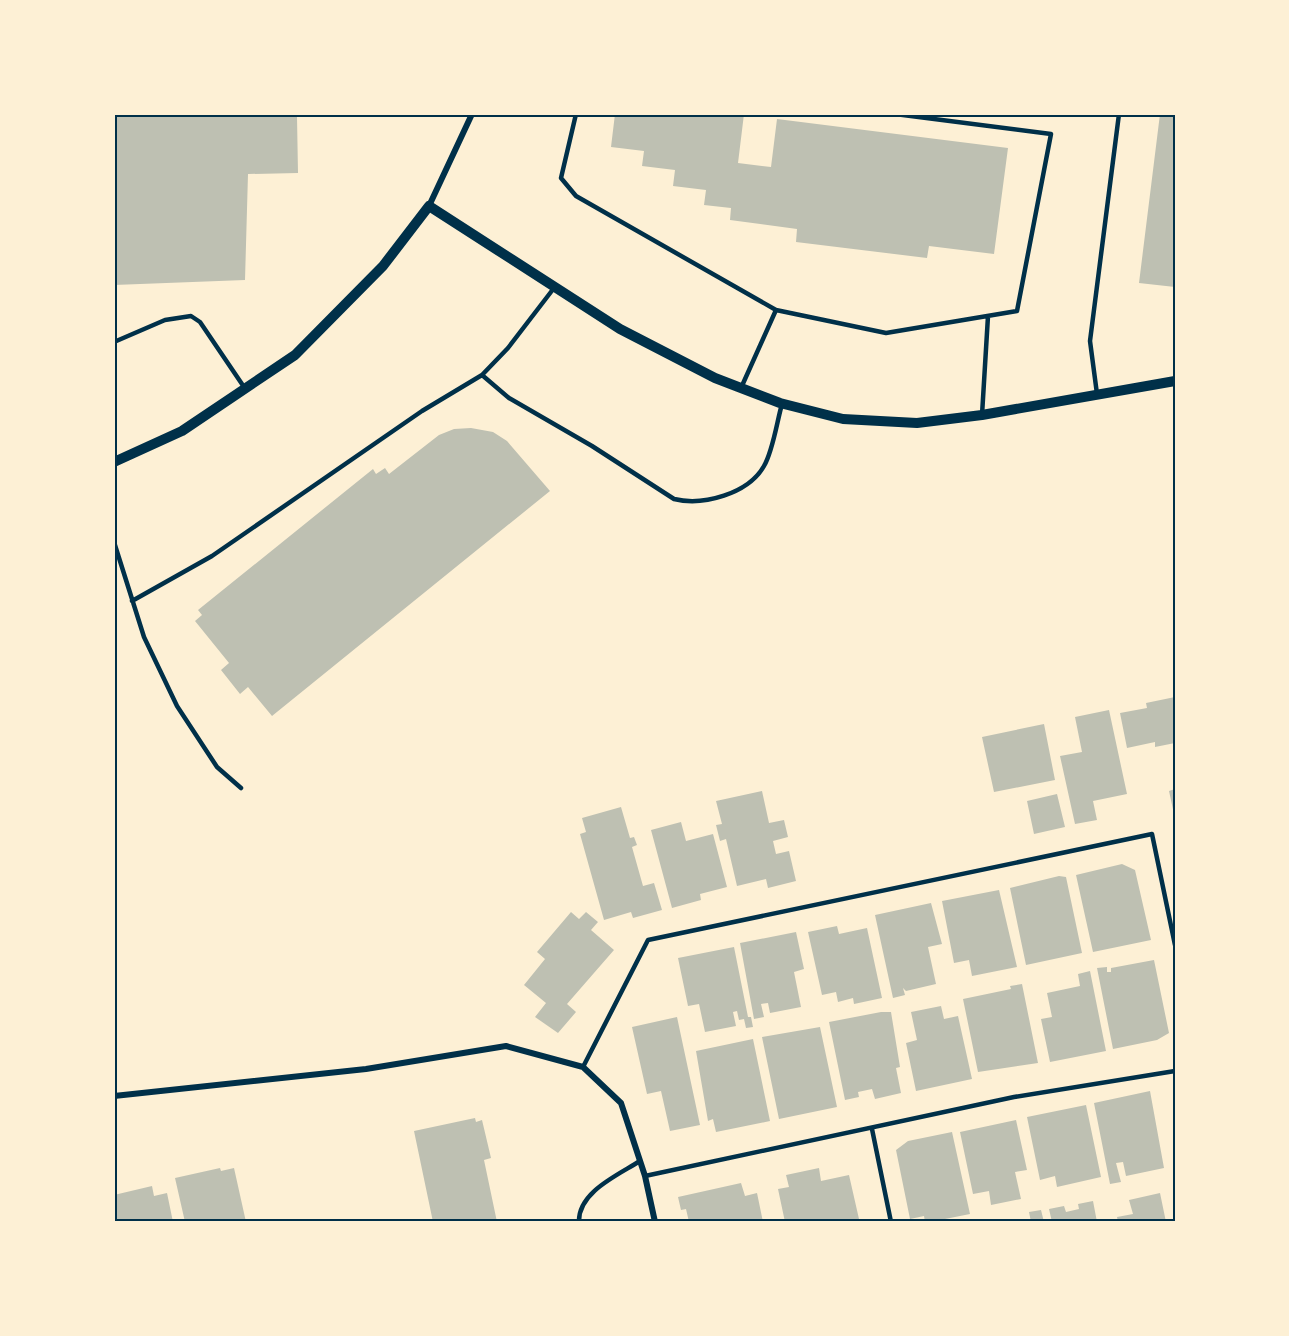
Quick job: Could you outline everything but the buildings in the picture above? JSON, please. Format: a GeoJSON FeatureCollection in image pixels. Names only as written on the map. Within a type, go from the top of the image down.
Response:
{"type":"FeatureCollection","features":[{"type":"Feature","properties":{"kind":"street"},"geometry":{"type":"LineString","coordinates":[[114,462],[182,431],[295,355],[383,266],[429,206],[472,114]]}},
{"type":"Feature","properties":{"kind":"street"},"geometry":{"type":"LineString","coordinates":[[429,206],[620,329],[715,378],[782,404],[843,419],[917,423],[982,415],[1175,381]]}},
{"type":"Feature","properties":{"kind":"street"},"geometry":{"type":"LineString","coordinates":[[114,1096],[366,1069],[506,1046],[583,1067],[621,1103],[645,1176],[655,1222]]}},
{"type":"Feature","properties":{"kind":"lane"},"geometry":{"type":"LineString","coordinates":[[576,114],[561,178],[576,196],[776,310],[886,333],[1017,311],[1051,134],[895,114]]}},
{"type":"Feature","properties":{"kind":"lane"},"geometry":{"type":"LineString","coordinates":[[1097,394],[1089,341],[1119,114]]}},
{"type":"Feature","properties":{"kind":"lane"},"geometry":{"type":"LineString","coordinates":[[132,601],[212,556],[422,411],[482,375],[508,348],[554,288]]}},
{"type":"Feature","properties":{"kind":"lane"},"geometry":{"type":"LineString","coordinates":[[741,388],[776,310]]}},
{"type":"Feature","properties":{"kind":"lane"},"geometry":{"type":"LineString","coordinates":[[114,342],[165,320],[191,316],[200,322],[245,388]]}},
{"type":"Feature","properties":{"kind":"lane"},"geometry":{"type":"LineString","coordinates":[[982,415],[987,316]]}},
{"type":"Feature","properties":{"kind":"lane"},"geometry":{"type":"LineString","coordinates":[[482,375],[509,398],[592,446],[674,499],[689,503],[731,493],[750,482],[765,466],[782,404]]}},
{"type":"Feature","properties":{"kind":"lane"},"geometry":{"type":"LineString","coordinates":[[114,542],[144,637],[177,706],[217,767],[242,788]]}},
{"type":"Feature","properties":{"kind":"lane"},"geometry":{"type":"LineString","coordinates":[[583,1067],[648,940],[1152,834],[1175,945]]}},
{"type":"Feature","properties":{"kind":"lane"},"geometry":{"type":"LineString","coordinates":[[645,1176],[1014,1097],[1175,1071]]}},
{"type":"Feature","properties":{"kind":"lane"},"geometry":{"type":"LineString","coordinates":[[872,1129],[891,1222]]}},
{"type":"Feature","properties":{"kind":"lane"},"geometry":{"type":"LineString","coordinates":[[579,1222],[579,1212],[595,1189],[640,1161]]}}]}
